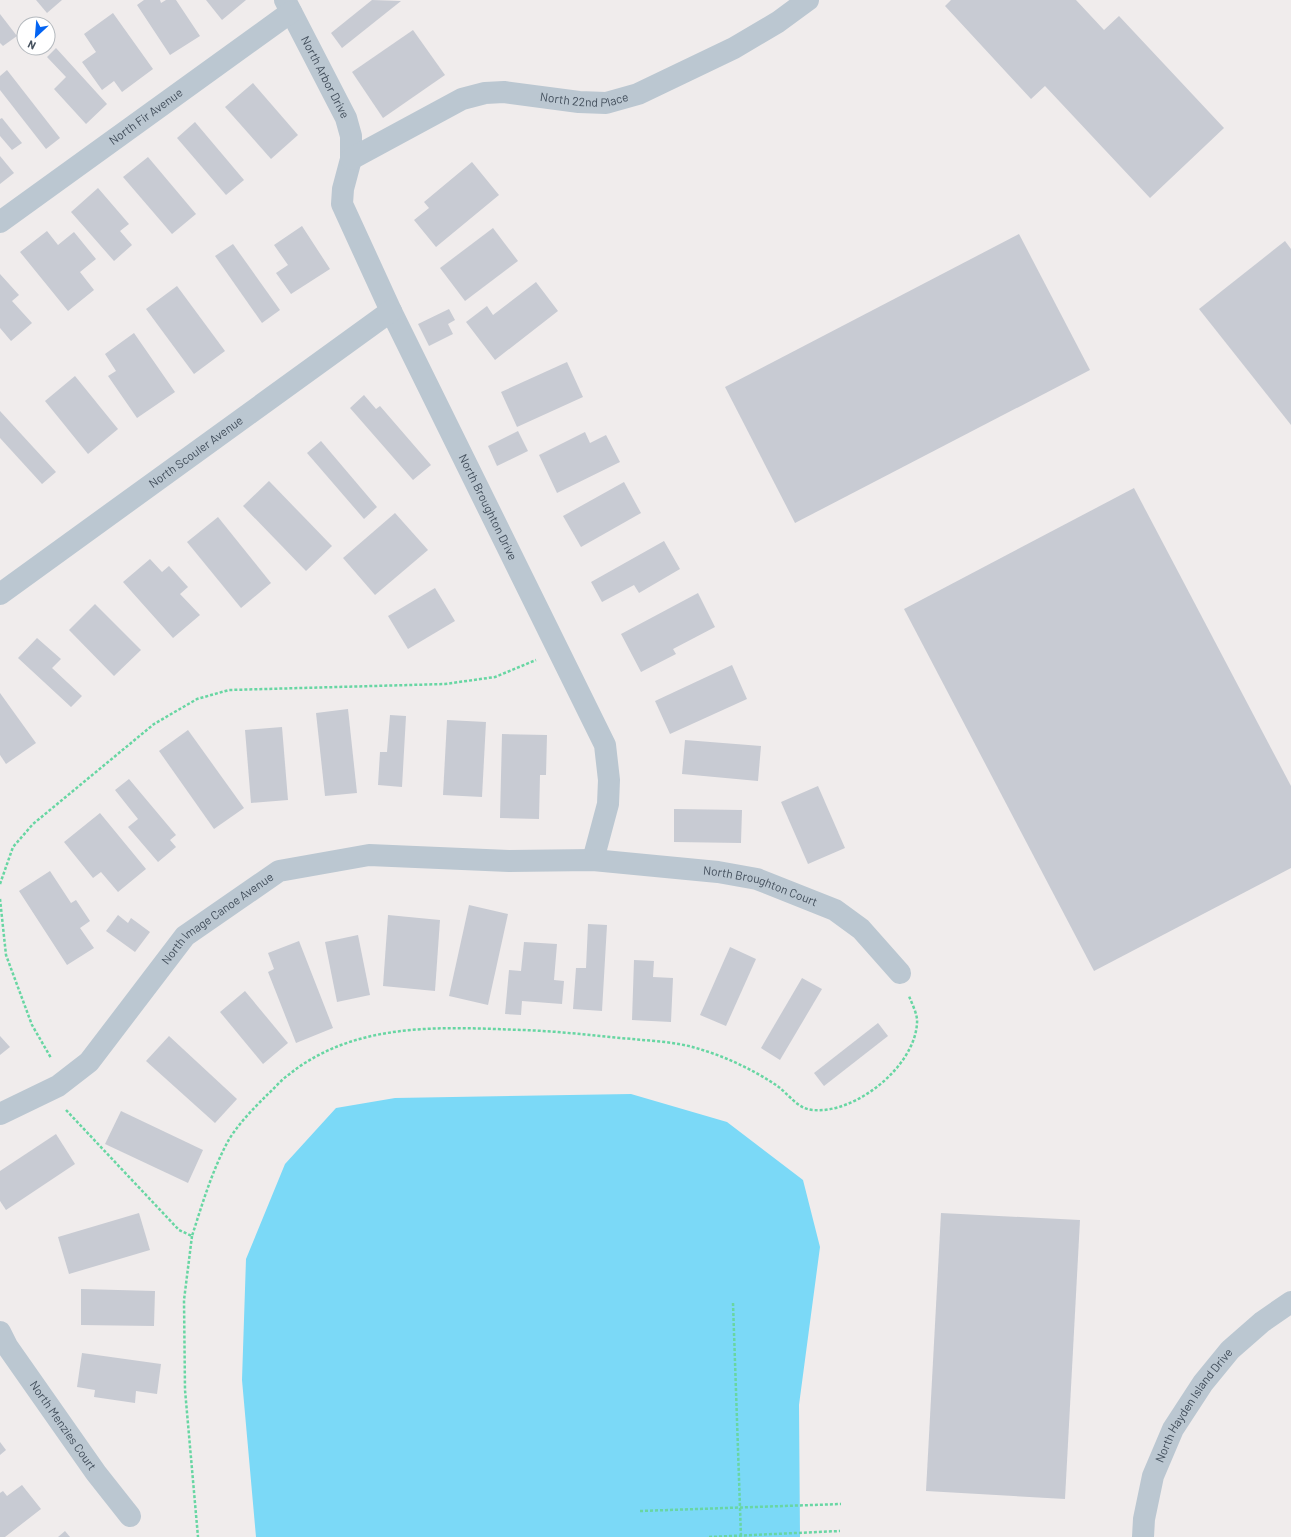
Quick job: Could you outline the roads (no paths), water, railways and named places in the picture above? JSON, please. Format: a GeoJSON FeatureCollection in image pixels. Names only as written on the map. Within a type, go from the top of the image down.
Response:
{"type":"FeatureCollection","features":[{"type":"Feature","properties":{"kind":"street","name":"North 22nd Place"},"geometry":{"type":"LineString","coordinates":[[351,159],[462,99],[485,93],[504,92],[579,102],[606,103],[638,94],[734,48],[778,22],[808,0]]}},
{"type":"Feature","properties":{"kind":"street","name":"North Arbor Drive"},"geometry":{"type":"LineString","coordinates":[[288,6],[346,118],[351,136],[351,159]]}},
{"type":"Feature","properties":{"kind":"street","name":"North Fir Avenue"},"geometry":{"type":"LineString","coordinates":[[0,222],[288,6]]}},
{"type":"Feature","properties":{"kind":"street","name":"North Broughton Drive"},"geometry":{"type":"LineString","coordinates":[[351,159],[343,189],[342,204],[391,310],[605,745],[609,780],[608,804],[593,860]]}},
{"type":"Feature","properties":{"kind":"street","name":"North Scouler Avenue"},"geometry":{"type":"LineString","coordinates":[[0,594],[391,310]]}},
{"type":"Feature","properties":{"kind":"street","name":"North Image Canoe Avenue"},"geometry":{"type":"LineString","coordinates":[[0,1114],[58,1086],[89,1062],[185,936],[278,871],[369,855],[509,860],[593,860]]}},
{"type":"Feature","properties":{"kind":"street","name":"North Broughton Court"},"geometry":{"type":"LineString","coordinates":[[593,860],[718,872],[757,879],[835,910],[861,929],[900,973]]}},
{"type":"Feature","properties":{"kind":"street","name":"North Hayden Island Drive"},"geometry":{"type":"LineString","coordinates":[[1143,1537],[1144,1519],[1153,1476],[1173,1429],[1203,1383],[1230,1350],[1262,1322],[1291,1302]]}},
{"type":"Feature","properties":{"kind":"street","name":"North Menzies Court"},"geometry":{"type":"LineString","coordinates":[[0,1332],[7,1346],[96,1473],[130,1516]]}},
{"type":"Feature","properties":{"kind":"water"},"geometry":{"type":"Polygon","coordinates":[[[631,1094],[727,1122],[803,1180],[820,1247],[799,1405],[800,1537],[256,1537],[242,1380],[246,1259],[285,1164],[336,1108],[395,1098],[631,1094]]]}}]}
